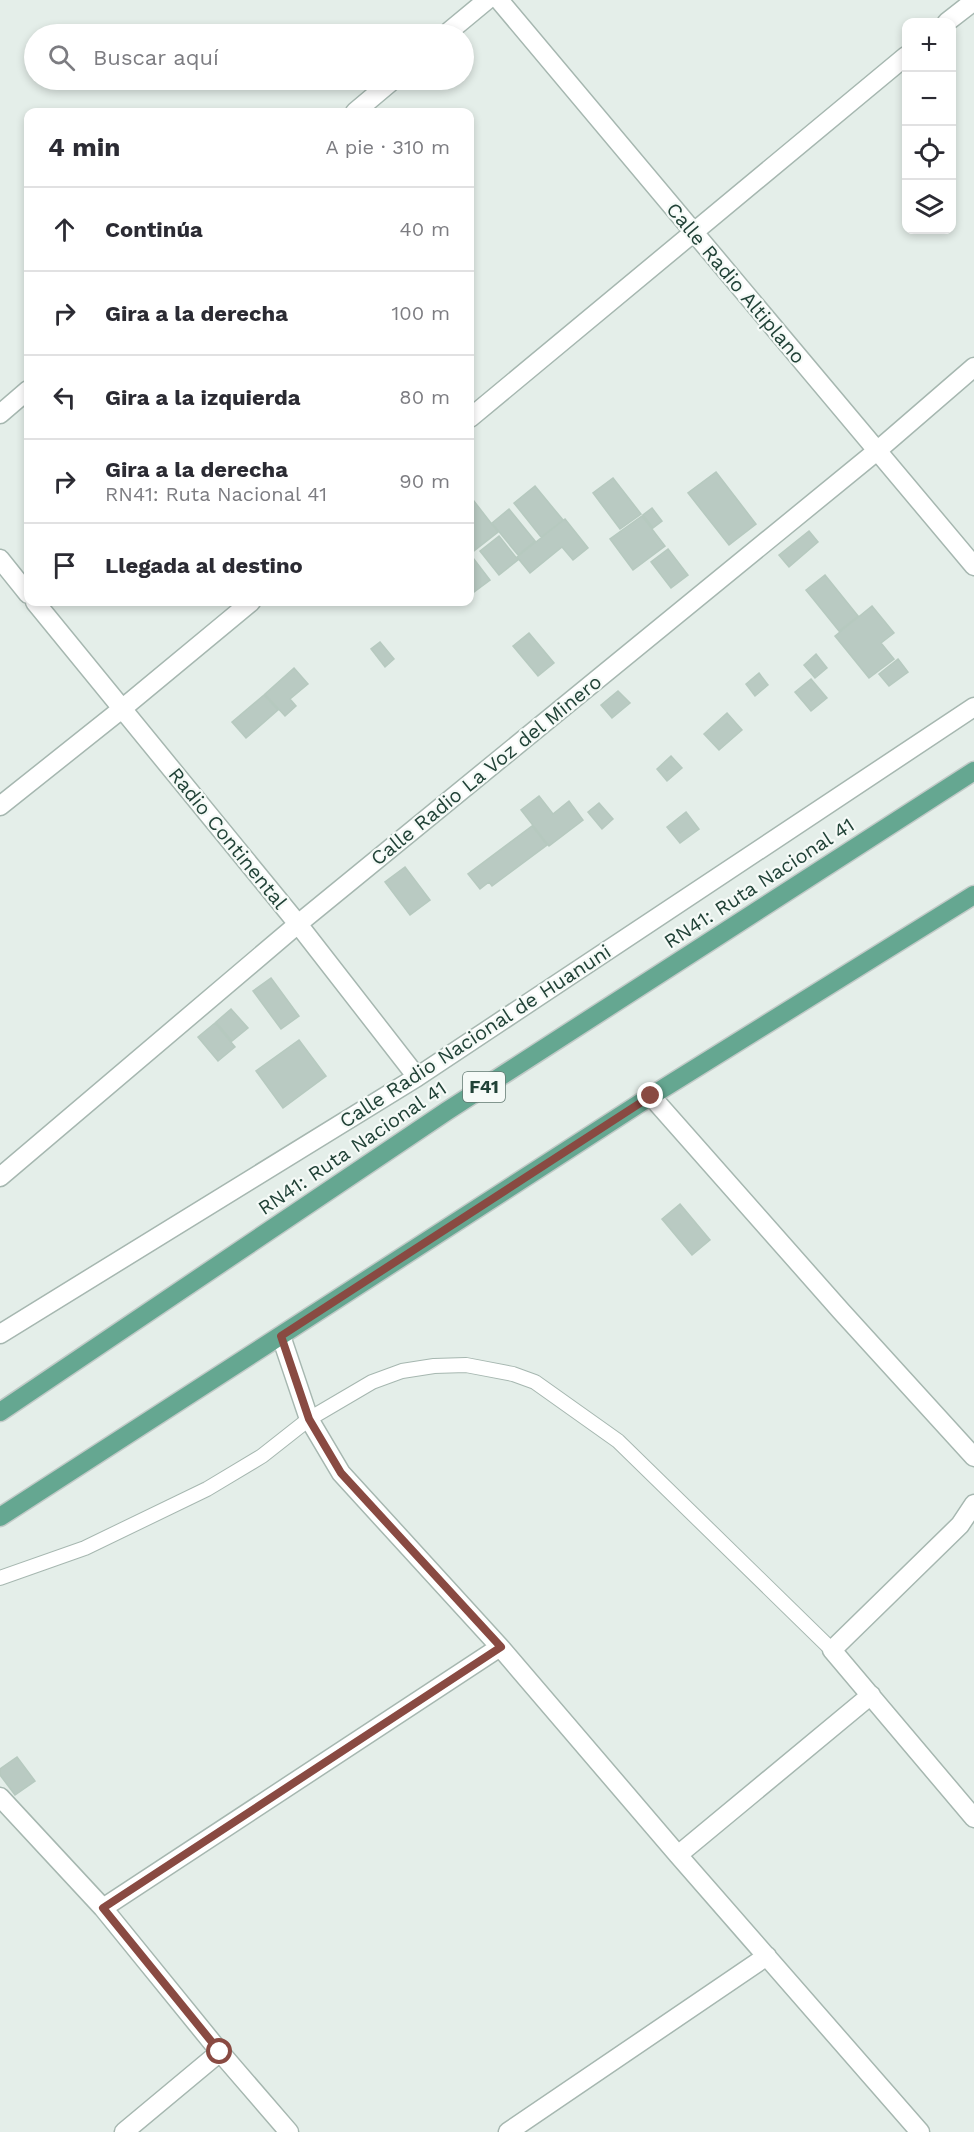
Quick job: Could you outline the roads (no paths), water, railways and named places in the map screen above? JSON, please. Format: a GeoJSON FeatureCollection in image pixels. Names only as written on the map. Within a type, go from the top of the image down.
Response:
{"type":"FeatureCollection","features":[{"type":"Feature","properties":{"kind":"main road","name":"RN41: Ruta Nacional 41"},"geometry":{"type":"LineString","coordinates":[[0,1412],[447,1111],[974,771]]}},
{"type":"Feature","properties":{"kind":"main road"},"geometry":{"type":"LineString","coordinates":[[0,1517],[651,1096],[974,895]]}},
{"type":"Feature","properties":{"kind":"street"},"geometry":{"type":"LineString","coordinates":[[458,24],[487,0]]}},
{"type":"Feature","properties":{"kind":"street","name":"Calle Radio Altiplano"},"geometry":{"type":"LineString","coordinates":[[499,0],[974,566]]}},
{"type":"Feature","properties":{"kind":"street"},"geometry":{"type":"LineString","coordinates":[[952,18],[974,1]]}},
{"type":"Feature","properties":{"kind":"street"},"geometry":{"type":"LineString","coordinates":[[474,415],[902,59]]}},
{"type":"Feature","properties":{"kind":"street"},"geometry":{"type":"LineString","coordinates":[[360,108],[381,90]]}},
{"type":"Feature","properties":{"kind":"street","name":"Calle Radio La Voz del Minero"},"geometry":{"type":"LineString","coordinates":[[0,1177],[298,924],[878,450],[974,367]]}},
{"type":"Feature","properties":{"kind":"street"},"geometry":{"type":"LineString","coordinates":[[0,414],[24,393]]}},
{"type":"Feature","properties":{"kind":"street"},"geometry":{"type":"LineString","coordinates":[[0,560],[24,589]]}},
{"type":"Feature","properties":{"kind":"street","name":"Radio Continental"},"geometry":{"type":"LineString","coordinates":[[38,606],[298,924],[417,1077]]}},
{"type":"Feature","properties":{"kind":"street"},"geometry":{"type":"LineString","coordinates":[[0,806],[123,708],[245,606]]}},
{"type":"Feature","properties":{"kind":"street","name":"Calle Radio Nacional de Huanuni"},"geometry":{"type":"LineString","coordinates":[[0,1334],[417,1077],[974,707]]}},
{"type":"Feature","properties":{"kind":"street"},"geometry":{"type":"LineString","coordinates":[[651,1096],[974,1457]]}},
{"type":"Feature","properties":{"kind":"street"},"geometry":{"type":"LineString","coordinates":[[281,1336],[309,1419],[341,1473],[501,1647],[678,1855],[920,2132]]}},
{"type":"Feature","properties":{"kind":"street"},"geometry":{"type":"LineString","coordinates":[[974,1504],[960,1525],[832,1650],[974,1818]]}},
{"type":"Feature","properties":{"kind":"street"},"geometry":{"type":"LineString","coordinates":[[103,1908],[501,1647]]}},
{"type":"Feature","properties":{"kind":"street"},"geometry":{"type":"LineString","coordinates":[[678,1855],[871,1695]]}},
{"type":"Feature","properties":{"kind":"street"},"geometry":{"type":"LineString","coordinates":[[0,1797],[103,1908],[220,2052],[289,2132]]}},
{"type":"Feature","properties":{"kind":"street"},"geometry":{"type":"LineString","coordinates":[[508,2132],[766,1956]]}},
{"type":"Feature","properties":{"kind":"street"},"geometry":{"type":"LineString","coordinates":[[124,2132],[220,2052]]}},
{"type":"Feature","properties":{"kind":"lane"},"geometry":{"type":"LineString","coordinates":[[0,1578],[85,1548],[207,1489],[262,1456],[309,1419],[372,1382],[402,1371],[434,1366],[466,1365],[490,1368],[535,1382],[618,1441],[832,1650]]}}]}
